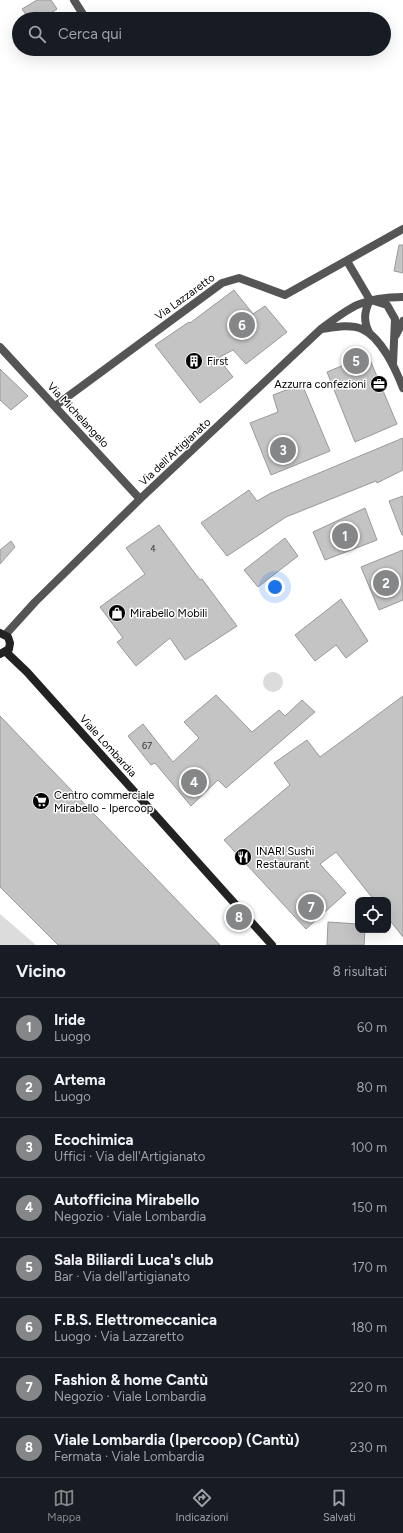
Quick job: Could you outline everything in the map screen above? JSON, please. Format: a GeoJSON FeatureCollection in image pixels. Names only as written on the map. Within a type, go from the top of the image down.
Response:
{"type":"FeatureCollection","features":[{"type":"Feature","properties":{"kind":"main road"},"geometry":{"type":"LineString","coordinates":[[3,633],[10,643],[3,653]]}},
{"type":"Feature","properties":{"kind":"main road","name":"Viale Lombardia"},"geometry":{"type":"LineString","coordinates":[[3,653],[27,672],[272,945]]}},
{"type":"Feature","properties":{"kind":"street"},"geometry":{"type":"LineString","coordinates":[[74,0],[82,12]]}},
{"type":"Feature","properties":{"kind":"street","name":"Via Lazzaretto"},"geometry":{"type":"LineString","coordinates":[[55,406],[222,283],[239,278],[285,295],[403,229]]}},
{"type":"Feature","properties":{"kind":"street"},"geometry":{"type":"LineString","coordinates":[[347,261],[370,300],[387,306],[392,312],[395,319],[393,364]]}},
{"type":"Feature","properties":{"kind":"street","name":"Via dell'Artigianato"},"geometry":{"type":"LineString","coordinates":[[3,633],[140,499],[321,329],[346,309],[370,300],[403,296]]}},
{"type":"Feature","properties":{"kind":"street"},"geometry":{"type":"LineString","coordinates":[[370,300],[366,308],[366,328],[393,364],[403,388]]}},
{"type":"Feature","properties":{"kind":"street"},"geometry":{"type":"LineString","coordinates":[[394,343],[398,329],[403,321]]}},
{"type":"Feature","properties":{"kind":"street"},"geometry":{"type":"LineString","coordinates":[[321,329],[351,327],[363,329],[371,336]]}},
{"type":"Feature","properties":{"kind":"street","name":"Via Michelangelo"},"geometry":{"type":"LineString","coordinates":[[0,347],[140,499]]}},
{"type":"Feature","properties":{"kind":"shaded area"},"geometry":{"type":"Polygon","coordinates":[[[273,672],[280,675],[283,682],[280,689],[273,692],[266,689],[263,682],[266,675],[273,672]]]}},
{"type":"Feature","properties":{"kind":"shaded area"},"geometry":{"type":"Polygon","coordinates":[[[0,914],[36,945],[0,945],[0,914]]]}},
{"type":"Feature","properties":{"kind":"building"},"geometry":{"type":"Polygon","coordinates":[[[37,0],[51,0],[57,9],[52,12],[24,12],[22,9],[37,0]]]}},
{"type":"Feature","properties":{"kind":"building"},"geometry":{"type":"Polygon","coordinates":[[[399,245],[403,245],[403,273],[394,271],[399,245]]]}},
{"type":"Feature","properties":{"kind":"building"},"geometry":{"type":"Polygon","coordinates":[[[234,290],[253,314],[265,306],[287,332],[246,364],[233,350],[218,358],[233,377],[200,403],[155,345],[189,322],[190,323],[234,290]]]}},
{"type":"Feature","properties":{"kind":"building"},"geometry":{"type":"Polygon","coordinates":[[[368,355],[397,424],[355,442],[327,372],[368,355]]]}},
{"type":"Feature","properties":{"kind":"building"},"geometry":{"type":"Polygon","coordinates":[[[0,369],[28,396],[11,410],[0,400],[0,369]]]}},
{"type":"Feature","properties":{"kind":"building"},"geometry":{"type":"Polygon","coordinates":[[[302,384],[330,451],[271,475],[250,423],[278,412],[273,395],[302,384]]]}},
{"type":"Feature","properties":{"kind":"building"},"geometry":{"type":"Polygon","coordinates":[[[403,438],[403,470],[377,483],[376,481],[286,517],[227,556],[201,523],[249,490],[257,501],[271,493],[403,438]]]}},
{"type":"Feature","properties":{"kind":"building"},"geometry":{"type":"Polygon","coordinates":[[[403,496],[403,535],[402,535],[389,501],[403,496]]]}},
{"type":"Feature","properties":{"kind":"building"},"geometry":{"type":"Polygon","coordinates":[[[365,508],[377,540],[325,560],[313,532],[365,508]]]}},
{"type":"Feature","properties":{"kind":"building"},"geometry":{"type":"Polygon","coordinates":[[[159,525],[237,626],[185,660],[170,638],[136,666],[117,642],[123,638],[100,607],[145,574],[126,548],[159,525]]]}},
{"type":"Feature","properties":{"kind":"building"},"geometry":{"type":"Polygon","coordinates":[[[285,538],[298,556],[258,587],[244,570],[285,538]]]}},
{"type":"Feature","properties":{"kind":"building"},"geometry":{"type":"Polygon","coordinates":[[[11,541],[15,547],[0,564],[0,550],[11,541]]]}},
{"type":"Feature","properties":{"kind":"building"},"geometry":{"type":"Polygon","coordinates":[[[403,550],[403,600],[379,610],[361,567],[403,550]]]}},
{"type":"Feature","properties":{"kind":"building"},"geometry":{"type":"Polygon","coordinates":[[[341,599],[368,641],[346,658],[336,645],[315,661],[295,635],[341,599]]]}},
{"type":"Feature","properties":{"kind":"building"},"geometry":{"type":"Polygon","coordinates":[[[216,695],[252,732],[279,710],[285,716],[302,700],[315,712],[226,788],[218,780],[191,806],[155,763],[151,765],[128,736],[143,724],[173,762],[199,738],[184,722],[216,695]]]}},
{"type":"Feature","properties":{"kind":"building"},"geometry":{"type":"Polygon","coordinates":[[[403,696],[403,937],[391,922],[391,897],[372,897],[336,852],[320,864],[346,893],[306,929],[224,840],[290,785],[274,763],[307,740],[320,757],[403,696]]]}},
{"type":"Feature","properties":{"kind":"building","name":"Centro commerciale Mirabello - Ipercoop"},"geometry":{"type":"Polygon","coordinates":[[[0,716],[220,945],[58,945],[0,887],[0,716]]]}},
{"type":"Feature","properties":{"kind":"building"},"geometry":{"type":"Polygon","coordinates":[[[328,922],[355,924],[355,933],[365,933],[364,945],[327,945],[328,922]]]}},
{"type":"Feature","properties":{"kind":"place","name":"F.B.S. Elettromeccanica"},"geometry":{"type":"Point","coordinates":[242,325]}},
{"type":"Feature","properties":{"kind":"place","name":"First"},"geometry":{"type":"Point","coordinates":[194,361]}},
{"type":"Feature","properties":{"kind":"place","name":"Sala Biliardi Luca's club"},"geometry":{"type":"Point","coordinates":[356,361]}},
{"type":"Feature","properties":{"kind":"place","name":"Azzurra confezioni"},"geometry":{"type":"Point","coordinates":[379,384]}},
{"type":"Feature","properties":{"kind":"place","name":"Ecochimica"},"geometry":{"type":"Point","coordinates":[283,450]}},
{"type":"Feature","properties":{"kind":"place","name":"Iride"},"geometry":{"type":"Point","coordinates":[345,536]}},
{"type":"Feature","properties":{"kind":"place","name":"Artema"},"geometry":{"type":"Point","coordinates":[386,583]}},
{"type":"Feature","properties":{"kind":"place","name":"Mirabello Mobili"},"geometry":{"type":"Point","coordinates":[117,613]}},
{"type":"Feature","properties":{"kind":"place","name":"Autofficina Mirabello"},"geometry":{"type":"Point","coordinates":[194,782]}},
{"type":"Feature","properties":{"kind":"place","name":"Centro commerciale Mirabello - Ipercoop"},"geometry":{"type":"Point","coordinates":[41,801]}},
{"type":"Feature","properties":{"kind":"place","name":"INARI Sushi Restaurant"},"geometry":{"type":"Point","coordinates":[243,857]}},
{"type":"Feature","properties":{"kind":"place","name":"Fashion & home Cantù"},"geometry":{"type":"Point","coordinates":[311,907]}},
{"type":"Feature","properties":{"kind":"place","name":"Viale Lombardia (Ipercoop) (Cantù)"},"geometry":{"type":"Point","coordinates":[239,917]}}]}
